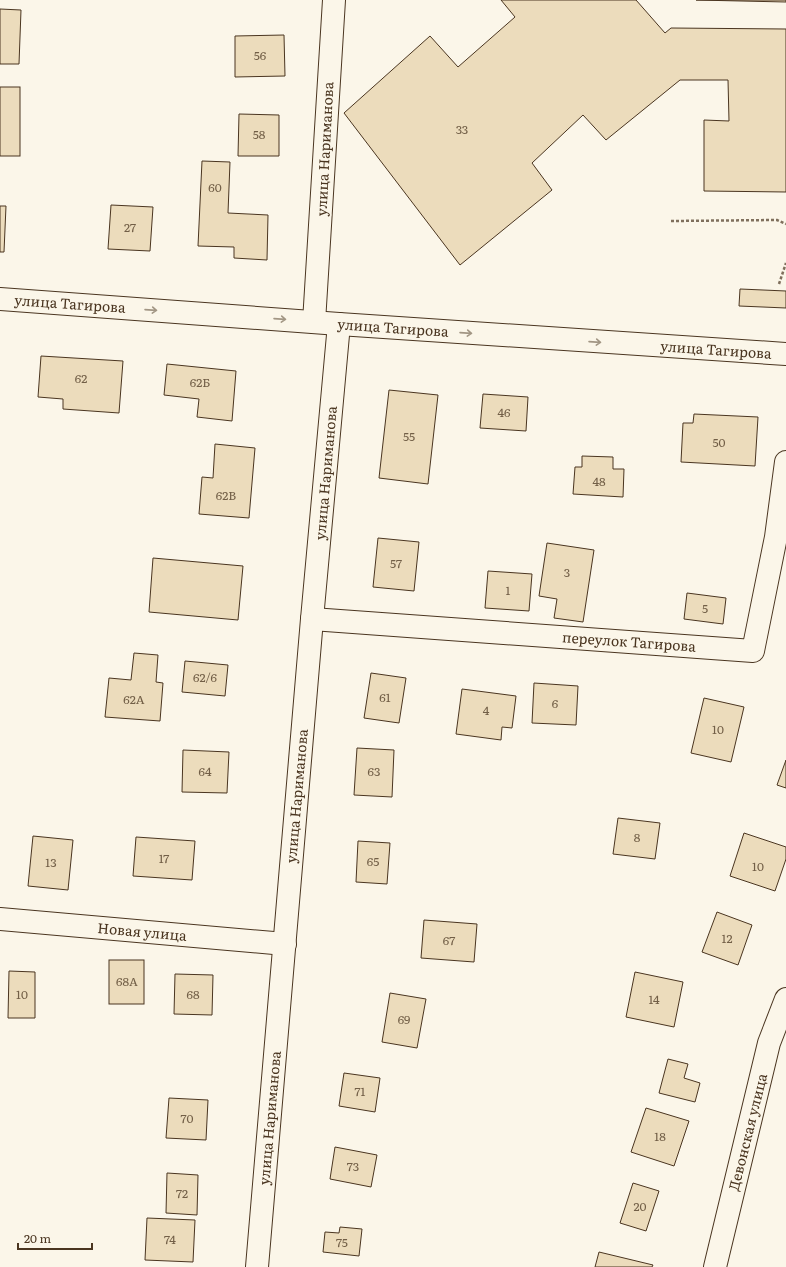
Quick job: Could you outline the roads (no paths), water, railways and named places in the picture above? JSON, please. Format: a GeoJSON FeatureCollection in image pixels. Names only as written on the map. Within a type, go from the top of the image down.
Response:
{"type":"FeatureCollection","features":[{"type":"Feature","properties":{"kind":"street","name":"улица Нариманова"},"geometry":{"type":"LineString","coordinates":[[314,322],[334,0]]}},
{"type":"Feature","properties":{"kind":"street","name":"улица Тагирова"},"geometry":{"type":"LineString","coordinates":[[0,299],[340,324],[786,354]]}},
{"type":"Feature","properties":{"kind":"street","name":"улица Нариманова"},"geometry":{"type":"LineString","coordinates":[[257,1267],[312,619],[340,324]]}},
{"type":"Feature","properties":{"kind":"street","name":"переулок Тагирова"},"geometry":{"type":"LineString","coordinates":[[312,619],[753,651],[776,537],[786,462]]}},
{"type":"Feature","properties":{"kind":"street","name":"Новая улица"},"geometry":{"type":"LineString","coordinates":[[0,920],[285,944]]}},
{"type":"Feature","properties":{"kind":"street","name":"Девонская улица"},"geometry":{"type":"LineString","coordinates":[[714,1267],[769,1043],[786,999]]}}]}
